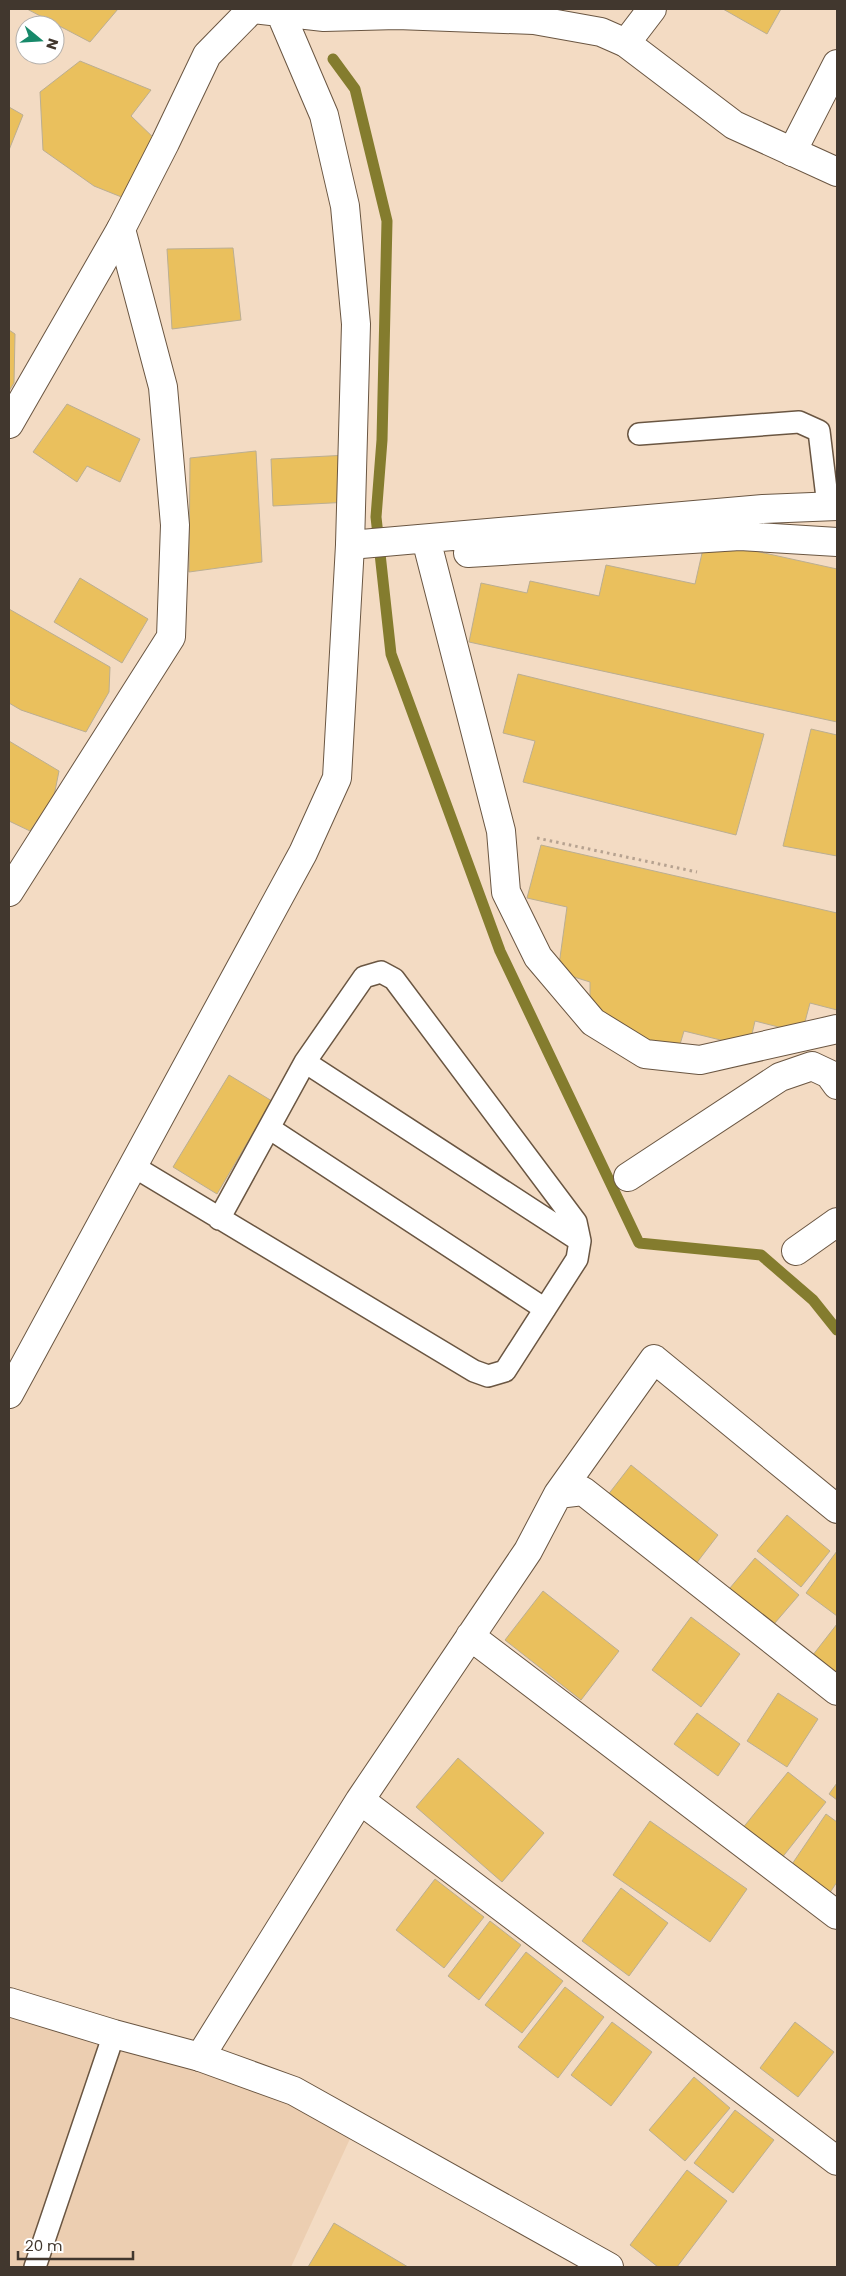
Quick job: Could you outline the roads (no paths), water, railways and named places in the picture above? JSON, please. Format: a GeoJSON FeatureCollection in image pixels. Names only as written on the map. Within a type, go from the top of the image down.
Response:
{"type":"FeatureCollection","features":[{"type":"Feature","properties":{"kind":"street"},"geometry":{"type":"LineString","coordinates":[[9,424],[121,229],[207,55],[252,9],[324,17],[397,14],[534,20],[602,32],[626,43],[734,125],[837,172]]}},
{"type":"Feature","properties":{"kind":"street"},"geometry":{"type":"LineString","coordinates":[[626,43],[652,9]]}},
{"type":"Feature","properties":{"kind":"street"},"geometry":{"type":"LineString","coordinates":[[9,1394],[303,853],[337,778],[364,544],[356,324],[345,206],[324,115],[280,12]]}},
{"type":"Feature","properties":{"kind":"street"},"geometry":{"type":"LineString","coordinates":[[792,152],[837,64]]}},
{"type":"Feature","properties":{"kind":"street"},"geometry":{"type":"LineString","coordinates":[[9,892],[171,637],[175,525],[162,387],[121,229]]}},
{"type":"Feature","properties":{"kind":"street"},"geometry":{"type":"LineString","coordinates":[[427,547],[763,509],[833,506]]}},
{"type":"Feature","properties":{"kind":"street"},"geometry":{"type":"LineString","coordinates":[[761,537],[763,509]]}},
{"type":"Feature","properties":{"kind":"street"},"geometry":{"type":"LineString","coordinates":[[364,544],[427,547],[740,536],[837,542]]}},
{"type":"Feature","properties":{"kind":"street"},"geometry":{"type":"LineString","coordinates":[[427,547],[501,831],[506,892],[538,957],[593,1022],[645,1054],[700,1060],[837,1029]]}},
{"type":"Feature","properties":{"kind":"street"},"geometry":{"type":"LineString","coordinates":[[628,1177],[780,1077],[812,1066],[829,1074],[837,1085]]}},
{"type":"Feature","properties":{"kind":"street"},"geometry":{"type":"LineString","coordinates":[[796,1251],[837,1222]]}},
{"type":"Feature","properties":{"kind":"street"},"geometry":{"type":"LineString","coordinates":[[200,2057],[360,1800],[528,1551],[558,1494],[654,1359],[837,1510]]}},
{"type":"Feature","properties":{"kind":"street"},"geometry":{"type":"LineString","coordinates":[[558,1494],[583,1491],[837,1691]]}},
{"type":"Feature","properties":{"kind":"street"},"geometry":{"type":"LineString","coordinates":[[470,1636],[837,1916]]}},
{"type":"Feature","properties":{"kind":"street"},"geometry":{"type":"LineString","coordinates":[[360,1800],[837,2161]]}},
{"type":"Feature","properties":{"kind":"street"},"geometry":{"type":"LineString","coordinates":[[9,2002],[114,2034],[200,2057],[294,2091],[609,2267]]}},
{"type":"Feature","properties":{"kind":"lane"},"geometry":{"type":"LineString","coordinates":[[639,434],[799,422],[819,431],[833,506]]}},
{"type":"Feature","properties":{"kind":"lane"},"geometry":{"type":"LineString","coordinates":[[133,1166],[219,1219],[474,1371],[488,1376],[504,1370],[577,1259],[580,1241],[576,1222],[394,980],[381,972],[364,977],[305,1062],[219,1219]]}},
{"type":"Feature","properties":{"kind":"lane"},"geometry":{"type":"LineString","coordinates":[[305,1062],[580,1241]]}},
{"type":"Feature","properties":{"kind":"lane"},"geometry":{"type":"LineString","coordinates":[[269,1128],[545,1309]]}},
{"type":"Feature","properties":{"kind":"lane"},"geometry":{"type":"LineString","coordinates":[[35,2267],[114,2034]]}},
{"type":"Feature","properties":{"kind":"waterway"},"geometry":{"type":"LineString","coordinates":[[333,59],[355,89],[387,221],[382,440],[376,517],[391,654],[500,951],[639,1243],[761,1255],[813,1300],[837,1330]]}}]}
